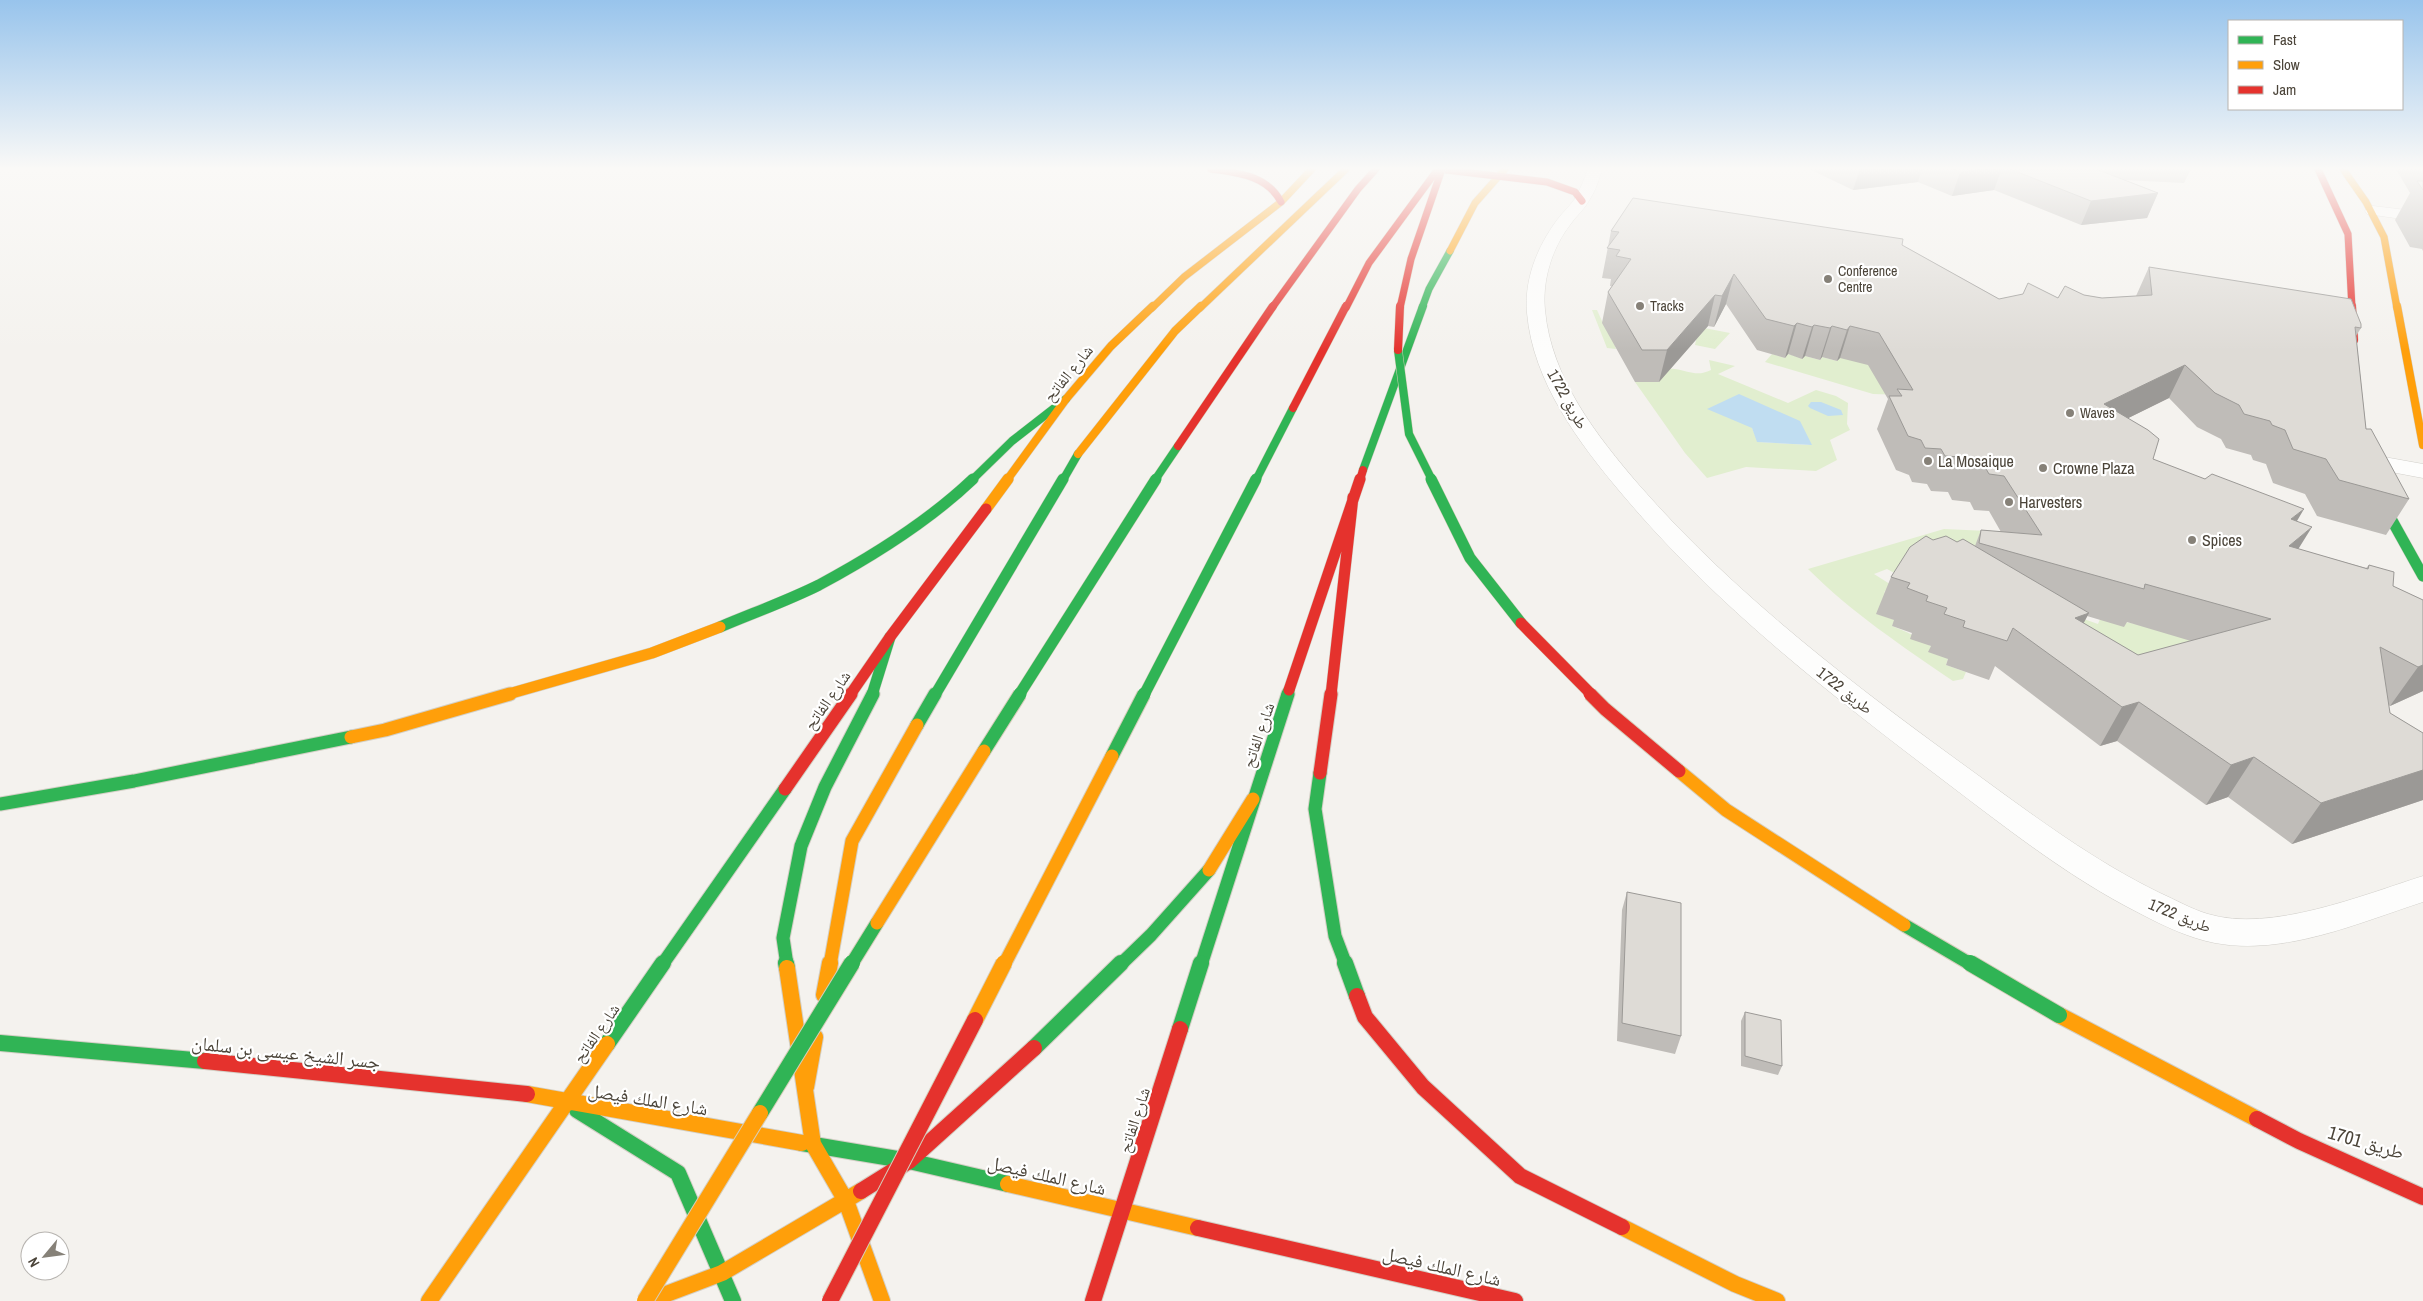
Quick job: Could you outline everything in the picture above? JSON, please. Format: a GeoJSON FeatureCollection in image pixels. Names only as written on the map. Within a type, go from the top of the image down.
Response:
{"type":"FeatureCollection","features":[{"type":"Feature","properties":{"kind":"main road","name":"شارع الفاتح"},"geometry":{"type":"LineString","coordinates":[[429,1301],[890,637],[1032,449],[1066,399],[1111,346],[1184,277],[1245,230]]}},
{"type":"Feature","properties":{"kind":"main road"},"geometry":{"type":"LineString","coordinates":[[806,1087],[852,841],[899,756],[1080,449],[1102,419],[1175,331],[1282,230]]}},
{"type":"Feature","properties":{"kind":"main road"},"geometry":{"type":"LineString","coordinates":[[647,1301],[866,940],[1137,507],[1276,303],[1329,230]]}},
{"type":"Feature","properties":{"kind":"main road"},"geometry":{"type":"LineString","coordinates":[[830,1301],[1353,291],[1369,263],[1393,230]]}},
{"type":"Feature","properties":{"kind":"main road"},"geometry":{"type":"LineString","coordinates":[[1422,230],[1405,280],[1396,338],[1409,434],[1470,558],[1529,632],[1605,709],[1726,810],[1880,912],[2059,1015],[2299,1141],[2423,1197]]}},
{"type":"Feature","properties":{"kind":"main road","name":"شارع الفاتح"},"geometry":{"type":"LineString","coordinates":[[1093,1301],[1253,799],[1353,497],[1429,289],[1460,230]]}},
{"type":"Feature","properties":{"kind":"main road"},"geometry":{"type":"LineString","coordinates":[[2346,230],[2348,234],[2355,350]]}},
{"type":"Feature","properties":{"kind":"main road"},"geometry":{"type":"LineString","coordinates":[[2381,230],[2384,237],[2423,445]]}},
{"type":"Feature","properties":{"kind":"main road"},"geometry":{"type":"LineString","coordinates":[[0,804],[134,782],[385,730],[652,653],[818,585],[893,541],[953,498],[1012,441],[1066,399]]}},
{"type":"Feature","properties":{"kind":"main road"},"geometry":{"type":"LineString","coordinates":[[2365,466],[2423,576]]}},
{"type":"Feature","properties":{"kind":"main road"},"geometry":{"type":"LineString","coordinates":[[1353,497],[1335,644],[1330,707],[1315,809],[1335,936],[1364,1017],[1423,1087],[1520,1176],[1735,1284],[1777,1301]]}},
{"type":"Feature","properties":{"kind":"main road"},"geometry":{"type":"LineString","coordinates":[[882,1301],[846,1201],[813,1144],[783,938],[801,846],[825,786],[873,694],[890,637]]}},
{"type":"Feature","properties":{"kind":"main road"},"geometry":{"type":"LineString","coordinates":[[647,1301],[722,1273],[909,1162],[1002,1079],[1152,935],[1208,872],[1253,799]]}},
{"type":"Feature","properties":{"kind":"main road","name":"جسر الشيخ عيسى بن سلمان"},"geometry":{"type":"LineString","coordinates":[[0,1043],[267,1067],[522,1094],[567,1103]]}},
{"type":"Feature","properties":{"kind":"main road"},"geometry":{"type":"LineString","coordinates":[[567,1103],[678,1173],[733,1301]]}},
{"type":"Feature","properties":{"kind":"main road","name":"شارع الملك فيصل"},"geometry":{"type":"LineString","coordinates":[[567,1103],[909,1162],[1515,1301]]}},
{"type":"Feature","properties":{"kind":"main road","name":"طريق 1701"},"geometry":{"type":"LineString","coordinates":[[2299,1141],[2385,1166]]}},
{"type":"Feature","properties":{"kind":"street","name":"طريق 1722"},"geometry":{"type":"LineString","coordinates":[[1559,230],[1541,264],[1536,285],[1536,314],[1551,372],[1579,422],[1601,454],[1628,487],[1695,562],[1738,603],[1784,642],[1879,717],[2061,851],[2125,892],[2174,914],[2217,930],[2259,933],[2333,918],[2423,889]]}},
{"type":"Feature","properties":{"kind":"street"},"geometry":{"type":"LineString","coordinates":[[2365,466],[2423,471]]}},
{"type":"Feature","properties":{"kind":"street"},"geometry":{"type":"LineString","coordinates":[[2365,466],[2423,490]]}},
{"type":"Feature","properties":{"kind":"green space"},"geometry":{"type":"Polygon","coordinates":[[[1592,310],[1597,310],[1602,321],[1609,326],[1616,349],[1607,348],[1592,310]]]}},
{"type":"Feature","properties":{"kind":"green space"},"geometry":{"type":"Polygon","coordinates":[[[1699,327],[1730,333],[1715,349],[1695,345],[1699,327]]]}},
{"type":"Feature","properties":{"kind":"green space"},"geometry":{"type":"Polygon","coordinates":[[[1772,354],[1785,358],[1788,354],[1802,358],[1805,356],[1820,360],[1822,357],[1837,361],[1840,358],[1857,358],[1939,396],[1873,394],[1765,362],[1772,354]]]}},
{"type":"Feature","properties":{"kind":"green space"},"geometry":{"type":"Polygon","coordinates":[[[1709,360],[1735,366],[1718,374],[1788,403],[1816,390],[1836,396],[1848,403],[1847,424],[1850,430],[1830,440],[1837,460],[1816,471],[1746,467],[1707,478],[1685,453],[1635,382],[1653,382],[1646,370],[1672,369],[1701,373],[1711,370],[1709,360]],[[1752,428],[1758,442],[1811,445],[1752,428]]]}},
{"type":"Feature","properties":{"kind":"green space"},"geometry":{"type":"Polygon","coordinates":[[[1944,529],[2031,533],[1898,575],[1887,569],[1874,574],[1893,586],[1884,592],[1889,595],[1877,614],[1895,620],[1892,626],[1915,636],[1948,659],[1946,665],[1966,672],[1963,679],[1953,681],[1860,615],[1808,569],[1944,529]]]}},
{"type":"Feature","properties":{"kind":"green space"},"geometry":{"type":"Polygon","coordinates":[[[2078,617],[2098,624],[2100,619],[2124,626],[2125,622],[2216,639],[2061,673],[2078,617]]]}},
{"type":"Feature","properties":{"kind":"water"},"geometry":{"type":"Polygon","coordinates":[[[1739,394],[1800,421],[1812,445],[1757,442],[1752,428],[1707,409],[1739,394]]]}},
{"type":"Feature","properties":{"kind":"water"},"geometry":{"type":"Polygon","coordinates":[[[1811,402],[1821,402],[1841,410],[1843,415],[1828,416],[1810,408],[1808,406],[1811,402]]]}},
{"type":"Feature","properties":{"kind":"building"},"geometry":{"type":"Polygon","coordinates":[[[1842,230],[1903,239],[1902,245],[1999,299],[2023,294],[2028,283],[2058,298],[2065,286],[2084,295],[2102,298],[2152,295],[2149,267],[2351,299],[2361,324],[2361,328],[2355,327],[2366,429],[2371,429],[2409,499],[2339,480],[2326,459],[2293,449],[2285,430],[2272,425],[2270,421],[2244,414],[2239,405],[2215,393],[2185,365],[2104,404],[2148,430],[2159,439],[2153,459],[2205,479],[2212,474],[2304,509],[2291,519],[2312,527],[2289,546],[2368,569],[2369,565],[2394,572],[2393,586],[2423,600],[2423,665],[2418,667],[2380,647],[2390,713],[2423,733],[2423,770],[2321,803],[2254,757],[2231,765],[2139,702],[2122,707],[2013,628],[2007,641],[1963,627],[1965,621],[1944,614],[1947,608],[1926,601],[1928,596],[1907,588],[1910,583],[1891,577],[1910,547],[1926,536],[1933,540],[1946,536],[1957,542],[1963,539],[2089,613],[2075,618],[2138,655],[2271,619],[2145,584],[2144,589],[1979,543],[1981,530],[2042,535],[2004,476],[1989,474],[1985,467],[1966,465],[1962,457],[1945,456],[1941,449],[1925,448],[1921,440],[1908,436],[1889,396],[1902,396],[1897,389],[1913,390],[1879,333],[1850,326],[1847,330],[1832,326],[1830,328],[1814,325],[1812,327],[1797,323],[1794,326],[1766,319],[1734,274],[1722,296],[1715,295],[1667,350],[1642,350],[1608,292],[1631,259],[1616,256],[1620,250],[1607,248],[1619,232],[1611,231],[1842,230]]]}},
{"type":"Feature","properties":{"kind":"building"},"geometry":{"type":"Polygon","coordinates":[[[1627,892],[1681,903],[1681,1036],[1622,1023],[1627,892]]]}},
{"type":"Feature","properties":{"kind":"building"},"geometry":{"type":"Polygon","coordinates":[[[1745,1012],[1781,1020],[1782,1066],[1745,1056],[1745,1012]]]}},
{"type":"Feature","properties":{"kind":"traffic: fast"},"geometry":{"type":"LineString","coordinates":[[1363,470],[1429,289],[1450,251]]}},
{"type":"Feature","properties":{"kind":"traffic: fast"},"geometry":{"type":"LineString","coordinates":[[1398,350],[1409,434],[1470,558],[1521,623]]}},
{"type":"Feature","properties":{"kind":"traffic: fast"},"geometry":{"type":"LineString","coordinates":[[720,627],[818,585],[893,541],[953,498],[1012,441],[1066,399]]}},
{"type":"Feature","properties":{"kind":"traffic: fast"},"geometry":{"type":"LineString","coordinates":[[1112,756],[1293,408]]}},
{"type":"Feature","properties":{"kind":"traffic: fast"},"geometry":{"type":"LineString","coordinates":[[984,751],[1137,507],[1178,446]]}},
{"type":"Feature","properties":{"kind":"traffic: fast"},"geometry":{"type":"LineString","coordinates":[[917,725],[1078,454]]}},
{"type":"Feature","properties":{"kind":"traffic: fast"},"geometry":{"type":"LineString","coordinates":[[2375,490],[2423,576]]}},
{"type":"Feature","properties":{"kind":"traffic: fast"},"geometry":{"type":"LineString","coordinates":[[787,968],[783,938],[801,846],[825,787],[873,694],[890,637]]}},
{"type":"Feature","properties":{"kind":"traffic: fast"},"geometry":{"type":"LineString","coordinates":[[1180,1029],[1289,690]]}},
{"type":"Feature","properties":{"kind":"traffic: fast"},"geometry":{"type":"LineString","coordinates":[[0,804],[134,781],[351,737]]}},
{"type":"Feature","properties":{"kind":"traffic: fast"},"geometry":{"type":"LineString","coordinates":[[1320,773],[1315,809],[1335,936],[1357,996]]}},
{"type":"Feature","properties":{"kind":"traffic: fast"},"geometry":{"type":"LineString","coordinates":[[607,1044],[785,789]]}},
{"type":"Feature","properties":{"kind":"traffic: fast"},"geometry":{"type":"LineString","coordinates":[[1034,1048],[1151,935],[1209,870]]}},
{"type":"Feature","properties":{"kind":"traffic: fast"},"geometry":{"type":"LineString","coordinates":[[760,1113],[877,923]]}},
{"type":"Feature","properties":{"kind":"traffic: fast"},"geometry":{"type":"LineString","coordinates":[[1904,925],[2059,1015]]}},
{"type":"Feature","properties":{"kind":"traffic: fast"},"geometry":{"type":"LineString","coordinates":[[0,1043],[205,1061]]}},
{"type":"Feature","properties":{"kind":"traffic: fast"},"geometry":{"type":"LineString","coordinates":[[577,1110],[678,1173],[733,1301]]}},
{"type":"Feature","properties":{"kind":"traffic: fast"},"geometry":{"type":"LineString","coordinates":[[802,1143],[909,1161],[1008,1184]]}},
{"type":"Feature","properties":{"kind":"traffic: slow"},"geometry":{"type":"LineString","coordinates":[[986,509],[1066,399],[1111,346],[1184,277],[1245,230]]}},
{"type":"Feature","properties":{"kind":"traffic: slow"},"geometry":{"type":"LineString","coordinates":[[1078,454],[1175,331],[1282,230]]}},
{"type":"Feature","properties":{"kind":"traffic: slow"},"geometry":{"type":"LineString","coordinates":[[1450,251],[1461,230]]}},
{"type":"Feature","properties":{"kind":"traffic: slow"},"geometry":{"type":"LineString","coordinates":[[2380,230],[2384,237],[2423,445]]}},
{"type":"Feature","properties":{"kind":"traffic: slow"},"geometry":{"type":"LineString","coordinates":[[351,737],[385,730],[652,653],[720,627]]}},
{"type":"Feature","properties":{"kind":"traffic: slow"},"geometry":{"type":"LineString","coordinates":[[824,995],[852,841],[917,725]]}},
{"type":"Feature","properties":{"kind":"traffic: slow"},"geometry":{"type":"LineString","coordinates":[[877,923],[984,751]]}},
{"type":"Feature","properties":{"kind":"traffic: slow"},"geometry":{"type":"LineString","coordinates":[[975,1020],[1112,756]]}},
{"type":"Feature","properties":{"kind":"traffic: slow"},"geometry":{"type":"LineString","coordinates":[[1679,771],[1726,810],[1904,925]]}},
{"type":"Feature","properties":{"kind":"traffic: slow"},"geometry":{"type":"LineString","coordinates":[[1209,870],[1253,799]]}},
{"type":"Feature","properties":{"kind":"traffic: slow"},"geometry":{"type":"LineString","coordinates":[[787,968],[813,1144],[846,1201],[882,1301]]}},
{"type":"Feature","properties":{"kind":"traffic: slow"},"geometry":{"type":"LineString","coordinates":[[2059,1015],[2257,1119]]}},
{"type":"Feature","properties":{"kind":"traffic: slow"},"geometry":{"type":"LineString","coordinates":[[806,1087],[815,1037]]}},
{"type":"Feature","properties":{"kind":"traffic: slow"},"geometry":{"type":"LineString","coordinates":[[429,1301],[607,1044]]}},
{"type":"Feature","properties":{"kind":"traffic: slow"},"geometry":{"type":"LineString","coordinates":[[527,1094],[802,1143]]}},
{"type":"Feature","properties":{"kind":"traffic: slow"},"geometry":{"type":"LineString","coordinates":[[645,1301],[760,1113]]}},
{"type":"Feature","properties":{"kind":"traffic: slow"},"geometry":{"type":"LineString","coordinates":[[1008,1184],[1198,1228]]}},
{"type":"Feature","properties":{"kind":"traffic: slow"},"geometry":{"type":"LineString","coordinates":[[648,1301],[722,1273],[861,1191]]}},
{"type":"Feature","properties":{"kind":"traffic: slow"},"geometry":{"type":"LineString","coordinates":[[1622,1227],[1735,1284],[1777,1301]]}},
{"type":"Feature","properties":{"kind":"traffic: jam"},"geometry":{"type":"LineString","coordinates":[[1178,446],[1271,309],[1328,230]]}},
{"type":"Feature","properties":{"kind":"traffic: jam"},"geometry":{"type":"LineString","coordinates":[[1293,408],[1369,263],[1393,230]]}},
{"type":"Feature","properties":{"kind":"traffic: jam"},"geometry":{"type":"LineString","coordinates":[[1398,350],[1397,330],[1400,308],[1411,259],[1421,230]]}},
{"type":"Feature","properties":{"kind":"traffic: jam"},"geometry":{"type":"LineString","coordinates":[[2346,230],[2348,234],[2354,340]]}},
{"type":"Feature","properties":{"kind":"traffic: jam"},"geometry":{"type":"LineString","coordinates":[[1289,690],[1363,470]]}},
{"type":"Feature","properties":{"kind":"traffic: jam"},"geometry":{"type":"LineString","coordinates":[[1320,773],[1334,670],[1353,497]]}},
{"type":"Feature","properties":{"kind":"traffic: jam"},"geometry":{"type":"LineString","coordinates":[[785,789],[890,637],[986,509]]}},
{"type":"Feature","properties":{"kind":"traffic: jam"},"geometry":{"type":"LineString","coordinates":[[1521,623],[1605,709],[1679,771]]}},
{"type":"Feature","properties":{"kind":"traffic: jam"},"geometry":{"type":"LineString","coordinates":[[1357,996],[1365,1017],[1423,1087],[1520,1176],[1622,1227]]}},
{"type":"Feature","properties":{"kind":"traffic: jam"},"geometry":{"type":"LineString","coordinates":[[830,1301],[975,1020]]}},
{"type":"Feature","properties":{"kind":"traffic: jam"},"geometry":{"type":"LineString","coordinates":[[1093,1301],[1180,1029]]}},
{"type":"Feature","properties":{"kind":"traffic: jam"},"geometry":{"type":"LineString","coordinates":[[861,1191],[909,1161],[1034,1048]]}},
{"type":"Feature","properties":{"kind":"traffic: jam"},"geometry":{"type":"LineString","coordinates":[[205,1061],[527,1094]]}},
{"type":"Feature","properties":{"kind":"traffic: jam"},"geometry":{"type":"LineString","coordinates":[[2257,1119],[2299,1141],[2423,1197]]}},
{"type":"Feature","properties":{"kind":"traffic: jam"},"geometry":{"type":"LineString","coordinates":[[1198,1228],[1515,1301]]}},
{"type":"Feature","properties":{"kind":"place","name":"Conference Centre"},"geometry":{"type":"Point","coordinates":[1828,279]}},
{"type":"Feature","properties":{"kind":"place","name":"Tracks"},"geometry":{"type":"Point","coordinates":[1640,306]}},
{"type":"Feature","properties":{"kind":"place","name":"Waves"},"geometry":{"type":"Point","coordinates":[2070,413]}},
{"type":"Feature","properties":{"kind":"place","name":"La Mosaique"},"geometry":{"type":"Point","coordinates":[1928,461]}},
{"type":"Feature","properties":{"kind":"place","name":"Crowne Plaza"},"geometry":{"type":"Point","coordinates":[2043,468]}},
{"type":"Feature","properties":{"kind":"place","name":"Harvesters"},"geometry":{"type":"Point","coordinates":[2009,502]}},
{"type":"Feature","properties":{"kind":"place","name":"Spices"},"geometry":{"type":"Point","coordinates":[2192,540]}}]}
